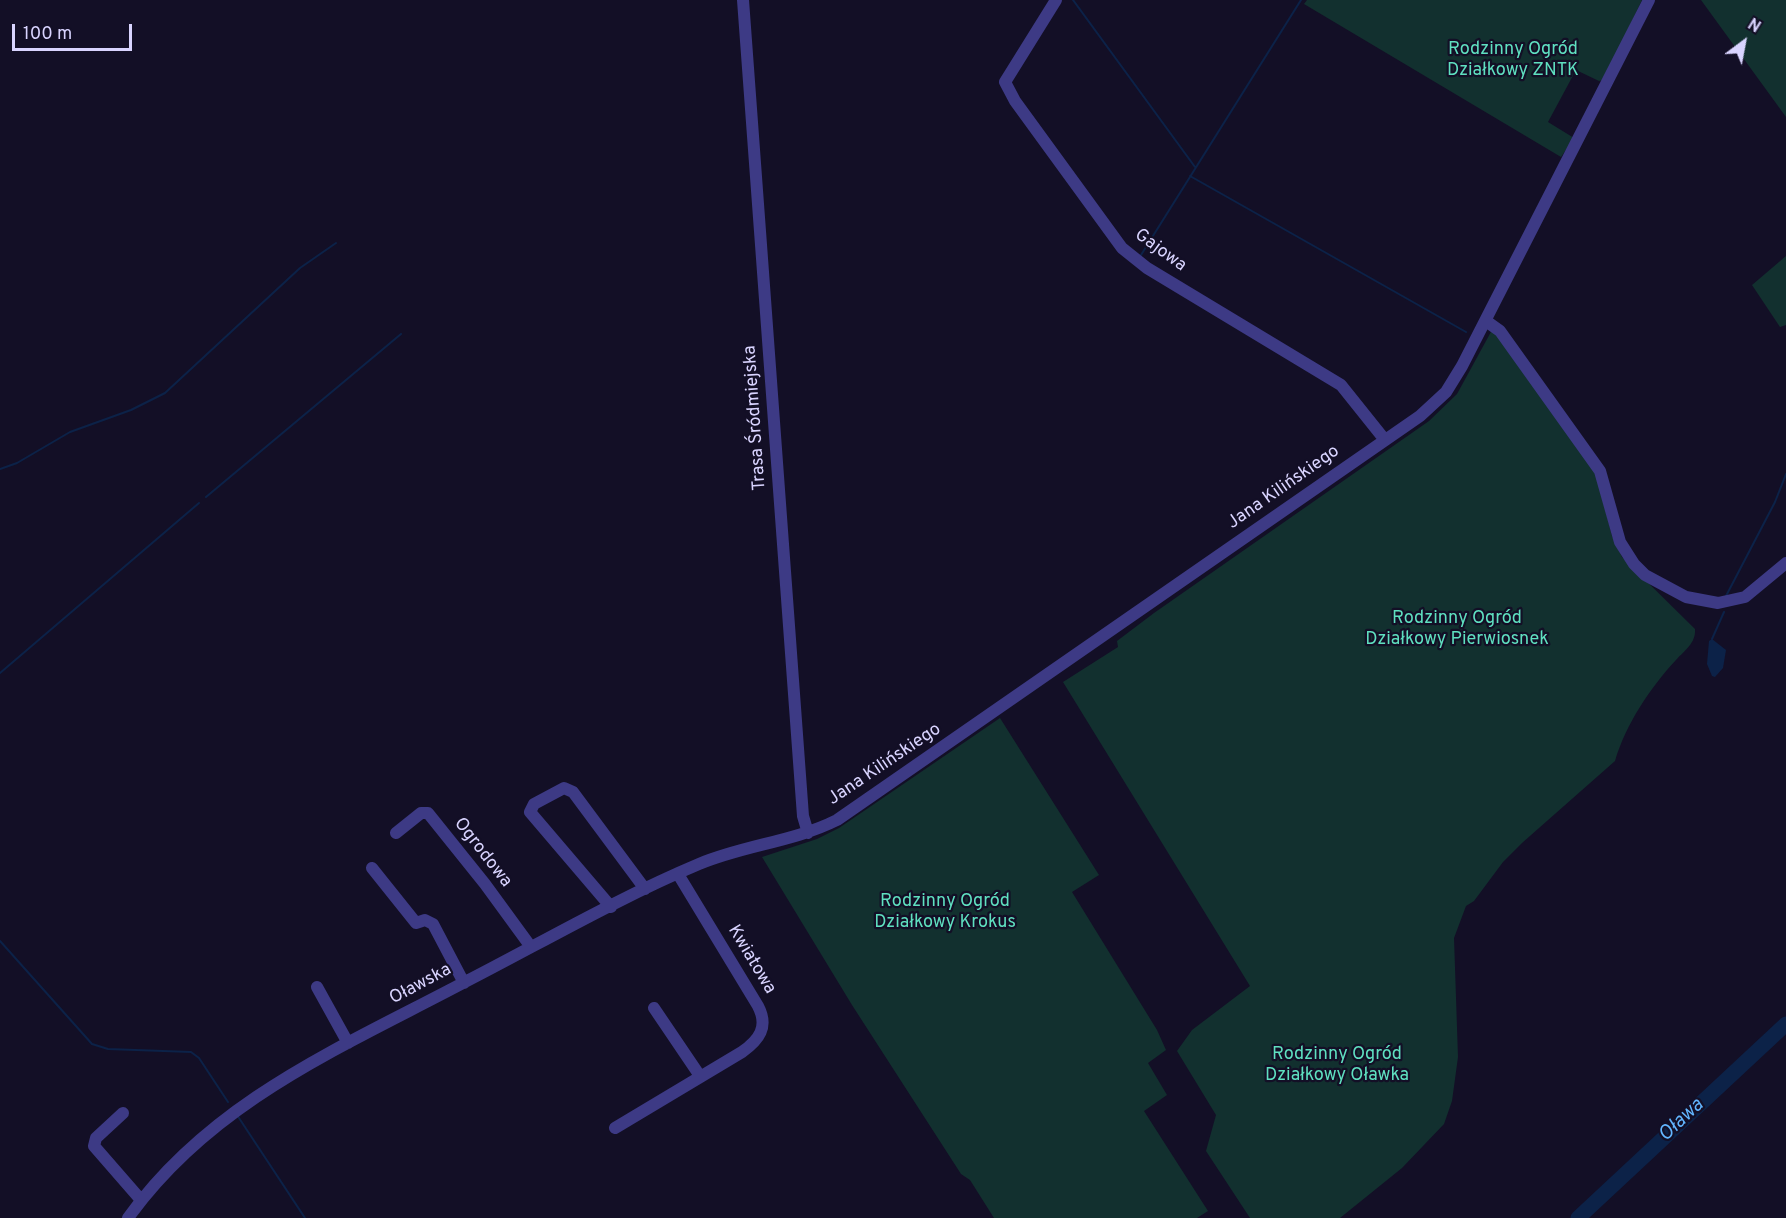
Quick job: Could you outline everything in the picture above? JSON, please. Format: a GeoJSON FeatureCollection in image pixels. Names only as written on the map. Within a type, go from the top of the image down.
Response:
{"type":"FeatureCollection","features":[{"type":"Feature","properties":{"kind":"street","name":"Trasa Śródmiejska"},"geometry":{"type":"LineString","coordinates":[[743,0],[802,816],[807,833]]}},
{"type":"Feature","properties":{"kind":"street","name":"Gajowa"},"geometry":{"type":"LineString","coordinates":[[1056,0],[1006,77],[1005,86],[1099,218],[1122,248],[1147,268],[1341,385],[1385,440]]}},
{"type":"Feature","properties":{"kind":"street","name":"Jana Kilińskiego"},"geometry":{"type":"LineString","coordinates":[[769,845],[807,833],[850,812],[1420,416],[1446,392],[1486,321],[1649,0]]}},
{"type":"Feature","properties":{"kind":"street"},"geometry":{"type":"LineString","coordinates":[[1486,321],[1500,331],[1600,471],[1620,542],[1634,564],[1646,575],[1686,597],[1718,603],[1745,597],[1786,563]]}},
{"type":"Feature","properties":{"kind":"street"},"geometry":{"type":"LineString","coordinates":[[610,907],[530,812],[534,804],[564,788],[573,792],[645,890]]}},
{"type":"Feature","properties":{"kind":"street","name":"Ogrodowa"},"geometry":{"type":"LineString","coordinates":[[396,833],[420,813],[428,813],[485,884],[531,947]]}},
{"type":"Feature","properties":{"kind":"street","name":"Oławska"},"geometry":{"type":"LineString","coordinates":[[128,1218],[171,1166],[231,1112],[274,1084],[531,947],[678,874],[707,861],[769,845]]}},
{"type":"Feature","properties":{"kind":"street"},"geometry":{"type":"LineString","coordinates":[[372,868],[416,923],[426,920],[433,924],[464,983]]}},
{"type":"Feature","properties":{"kind":"street","name":"Kwiatowa"},"geometry":{"type":"LineString","coordinates":[[615,1128],[757,1040],[764,1020],[758,1006],[678,874]]}},
{"type":"Feature","properties":{"kind":"street"},"geometry":{"type":"LineString","coordinates":[[317,987],[348,1043]]}},
{"type":"Feature","properties":{"kind":"street"},"geometry":{"type":"LineString","coordinates":[[654,1008],[700,1076]]}},
{"type":"Feature","properties":{"kind":"street"},"geometry":{"type":"LineString","coordinates":[[123,1113],[96,1138],[94,1146],[141,1200]]}},
{"type":"Feature","properties":{"kind":"green space","name":"Rodzinny Ogród Działkowy ZNTK"},"geometry":{"type":"Polygon","coordinates":[[[1307,0],[1642,0],[1604,80],[1599,81],[1576,70],[1548,122],[1574,138],[1561,157],[1304,4],[1307,0]]]}},
{"type":"Feature","properties":{"kind":"green space"},"geometry":{"type":"Polygon","coordinates":[[[1701,0],[1786,0],[1786,117],[1701,0]]]}},
{"type":"Feature","properties":{"kind":"green space"},"geometry":{"type":"Polygon","coordinates":[[[1786,256],[1786,325],[1780,327],[1752,285],[1786,256]]]}},
{"type":"Feature","properties":{"kind":"green space"},"geometry":{"type":"Polygon","coordinates":[[[1492,330],[1596,473],[1612,536],[1622,557],[1695,629],[1694,638],[1657,682],[1640,707],[1615,761],[1522,843],[1503,862],[1474,901],[1466,906],[1454,938],[1458,1057],[1452,1101],[1444,1124],[1402,1168],[1340,1218],[1250,1218],[1206,1151],[1216,1115],[1177,1051],[1192,1030],[1250,986],[1063,682],[1118,647],[1117,641],[1154,613],[1429,421],[1457,394],[1492,330]]]}},
{"type":"Feature","properties":{"kind":"green space","name":"Rodzinny Ogród Działkowy Krokus"},"geometry":{"type":"Polygon","coordinates":[[[1000,718],[1099,875],[1072,892],[1157,1030],[1166,1050],[1148,1063],[1167,1095],[1144,1111],[1208,1211],[1197,1218],[994,1218],[970,1180],[961,1174],[852,1005],[762,857],[817,839],[839,828],[1000,718]]]}},
{"type":"Feature","properties":{"kind":"water"},"geometry":{"type":"Polygon","coordinates":[[[1712,639],[1726,650],[1723,668],[1715,677],[1712,676],[1707,664],[1709,641],[1712,639]]]}},
{"type":"Feature","properties":{"kind":"waterway"},"geometry":{"type":"LineString","coordinates":[[1073,0],[1195,167]]}},
{"type":"Feature","properties":{"kind":"waterway"},"geometry":{"type":"LineString","coordinates":[[1141,255],[1301,0]]}},
{"type":"Feature","properties":{"kind":"waterway"},"geometry":{"type":"LineString","coordinates":[[1190,176],[1466,332]]}},
{"type":"Feature","properties":{"kind":"waterway"},"geometry":{"type":"LineString","coordinates":[[0,469],[17,463],[70,432],[131,410],[165,393],[300,268],[336,243]]}},
{"type":"Feature","properties":{"kind":"waterway"},"geometry":{"type":"LineString","coordinates":[[206,497],[401,334]]}},
{"type":"Feature","properties":{"kind":"waterway"},"geometry":{"type":"LineString","coordinates":[[1726,596],[1775,502],[1786,474]]}},
{"type":"Feature","properties":{"kind":"waterway"},"geometry":{"type":"LineString","coordinates":[[0,673],[199,503]]}},
{"type":"Feature","properties":{"kind":"waterway"},"geometry":{"type":"LineString","coordinates":[[1712,639],[1724,612]]}},
{"type":"Feature","properties":{"kind":"waterway"},"geometry":{"type":"LineString","coordinates":[[0,941],[92,1044],[108,1049],[191,1052],[199,1058],[228,1102]]}},
{"type":"Feature","properties":{"kind":"waterway","name":"Oława"},"geometry":{"type":"LineString","coordinates":[[1578,1218],[1786,1024]]}},
{"type":"Feature","properties":{"kind":"waterway"},"geometry":{"type":"LineString","coordinates":[[237,1115],[305,1218]]}},
{"type":"Feature","properties":{"kind":"park label","name":"Rodzinny Ogród Działkowy Pierwiosnek"},"geometry":{"type":"Point","coordinates":[1457,629]}},
{"type":"Feature","properties":{"kind":"park label","name":"Rodzinny Ogród Działkowy Oławka"},"geometry":{"type":"Point","coordinates":[1337,1065]}}]}
